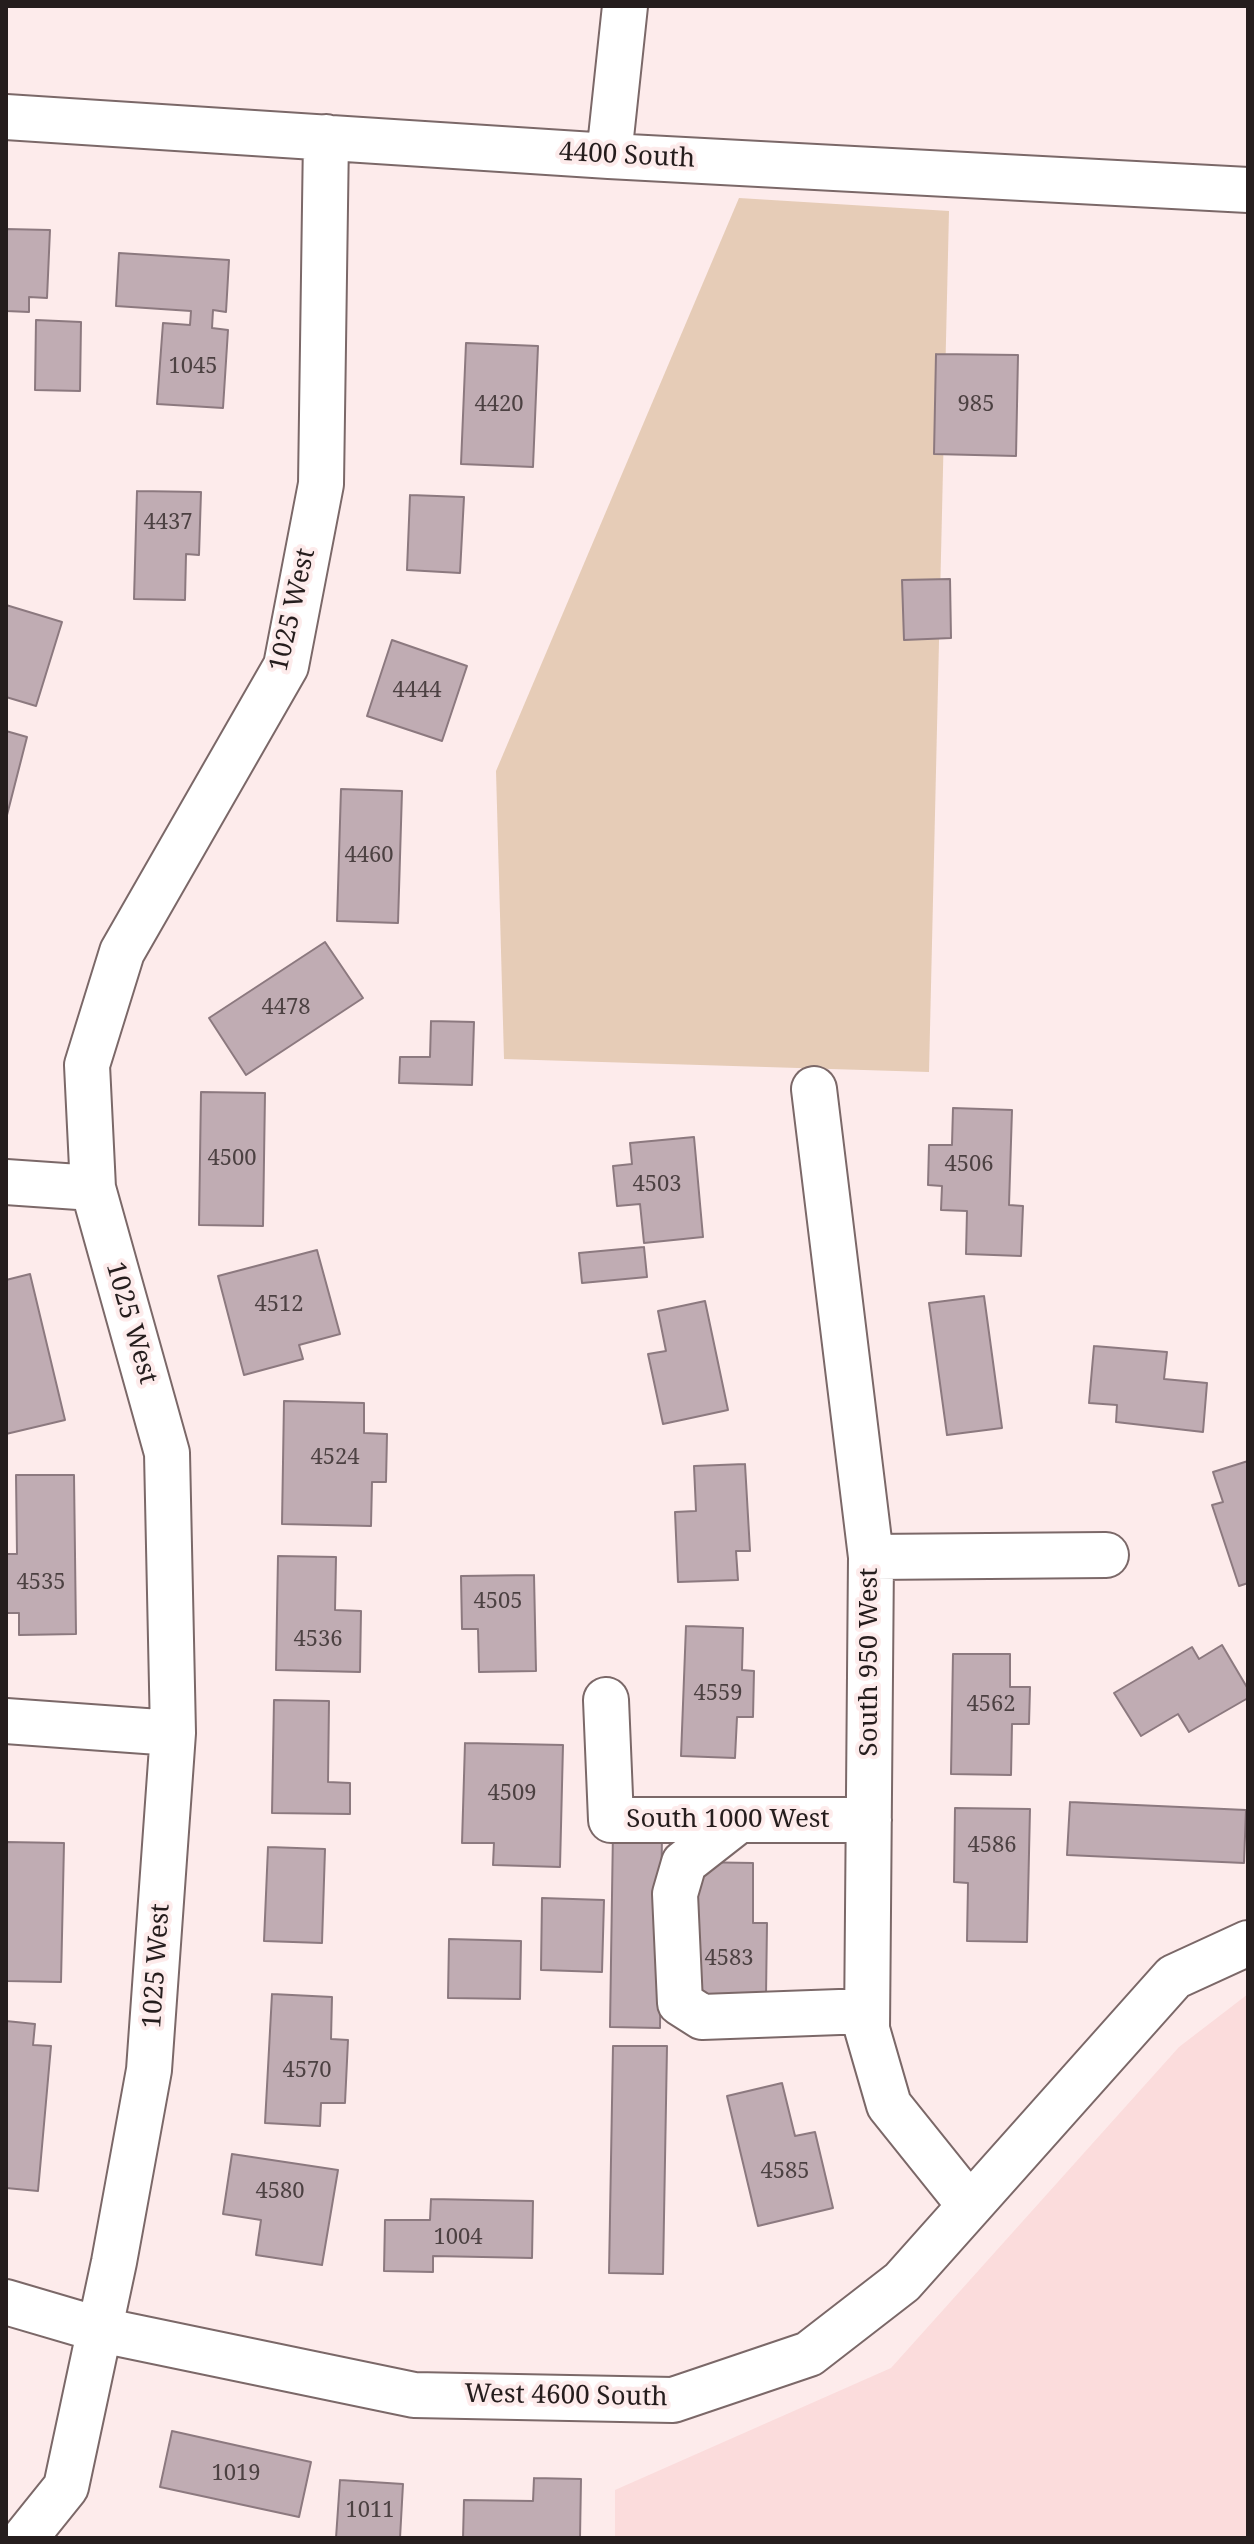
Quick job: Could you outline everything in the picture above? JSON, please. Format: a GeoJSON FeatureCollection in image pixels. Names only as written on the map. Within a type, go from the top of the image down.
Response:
{"type":"FeatureCollection","features":[{"type":"Feature","properties":{"kind":"street"},"geometry":{"type":"LineString","coordinates":[[609,156],[625,6]]}},
{"type":"Feature","properties":{"kind":"street","name":"4400 South"},"geometry":{"type":"LineString","coordinates":[[6,117],[609,156],[1248,190]]}},
{"type":"Feature","properties":{"kind":"street","name":"1025 West"},"geometry":{"type":"LineString","coordinates":[[25,2538],[66,2487],[101,2330],[149,2070],[173,1733],[167,1453],[93,1188],[87,1065],[122,952],[286,666],[321,484],[326,137]]}},
{"type":"Feature","properties":{"kind":"street","name":"South 950 West"},"geometry":{"type":"LineString","coordinates":[[814,1089],[871,1557],[867,2029],[889,2105],[970,2206]]}},
{"type":"Feature","properties":{"kind":"street"},"geometry":{"type":"LineString","coordinates":[[6,1182],[93,1188]]}},
{"type":"Feature","properties":{"kind":"street"},"geometry":{"type":"LineString","coordinates":[[871,1557],[1106,1555]]}},
{"type":"Feature","properties":{"kind":"street","name":"South 1000 West"},"geometry":{"type":"LineString","coordinates":[[606,1700],[611,1820],[869,1820]]}},
{"type":"Feature","properties":{"kind":"street"},"geometry":{"type":"LineString","coordinates":[[6,1721],[173,1733]]}},
{"type":"Feature","properties":{"kind":"street"},"geometry":{"type":"LineString","coordinates":[[739,1820],[684,1863],[675,1894],[680,2003],[702,2017],[867,2011]]}},
{"type":"Feature","properties":{"kind":"street","name":"West 4600 South"},"geometry":{"type":"LineString","coordinates":[[6,2302],[101,2330],[414,2395],[673,2400],[809,2354],[902,2282],[1174,1977],[1248,1943]]}},
{"type":"Feature","properties":{"kind":"shaded area"},"geometry":{"type":"Polygon","coordinates":[[[739,198],[949,211],[929,1072],[504,1059],[496,771],[739,198]]]}},
{"type":"Feature","properties":{"kind":"shaded area"},"geometry":{"type":"Polygon","coordinates":[[[1248,1994],[1248,2538],[615,2538],[615,2490],[891,2368],[1179,2047],[1248,1994]]]}},
{"type":"Feature","properties":{"kind":"building"},"geometry":{"type":"Polygon","coordinates":[[[6,229],[50,230],[47,298],[29,297],[29,312],[6,311],[6,229]]]}},
{"type":"Feature","properties":{"kind":"building"},"geometry":{"type":"Polygon","coordinates":[[[119,253],[229,260],[226,312],[213,310],[212,328],[228,330],[223,408],[157,404],[163,323],[190,325],[191,311],[116,306],[119,253]]]}},
{"type":"Feature","properties":{"kind":"building"},"geometry":{"type":"Polygon","coordinates":[[[36,320],[81,322],[80,391],[35,390],[36,320]]]}},
{"type":"Feature","properties":{"kind":"building"},"geometry":{"type":"Polygon","coordinates":[[[466,343],[538,346],[533,467],[461,464],[466,343]]]}},
{"type":"Feature","properties":{"kind":"building"},"geometry":{"type":"Polygon","coordinates":[[[936,354],[1018,355],[1016,456],[934,454],[936,354]]]}},
{"type":"Feature","properties":{"kind":"building"},"geometry":{"type":"Polygon","coordinates":[[[137,491],[201,492],[199,555],[186,554],[185,600],[134,599],[137,491]]]}},
{"type":"Feature","properties":{"kind":"building"},"geometry":{"type":"Polygon","coordinates":[[[410,495],[464,497],[460,573],[407,570],[410,495]]]}},
{"type":"Feature","properties":{"kind":"building"},"geometry":{"type":"Polygon","coordinates":[[[950,579],[951,638],[904,640],[902,580],[950,579]]]}},
{"type":"Feature","properties":{"kind":"building"},"geometry":{"type":"Polygon","coordinates":[[[6,605],[62,622],[36,706],[6,697],[6,605]]]}},
{"type":"Feature","properties":{"kind":"building"},"geometry":{"type":"Polygon","coordinates":[[[392,640],[467,666],[442,741],[367,716],[392,640]]]}},
{"type":"Feature","properties":{"kind":"building"},"geometry":{"type":"Polygon","coordinates":[[[6,731],[27,737],[6,819],[6,731]]]}},
{"type":"Feature","properties":{"kind":"building"},"geometry":{"type":"Polygon","coordinates":[[[341,789],[402,791],[398,923],[337,921],[341,789]]]}},
{"type":"Feature","properties":{"kind":"building"},"geometry":{"type":"Polygon","coordinates":[[[325,942],[363,998],[246,1075],[209,1018],[325,942]]]}},
{"type":"Feature","properties":{"kind":"building"},"geometry":{"type":"Polygon","coordinates":[[[431,1021],[474,1022],[472,1085],[399,1083],[400,1057],[430,1057],[431,1021]]]}},
{"type":"Feature","properties":{"kind":"building"},"geometry":{"type":"Polygon","coordinates":[[[201,1092],[265,1093],[263,1226],[199,1225],[201,1092]]]}},
{"type":"Feature","properties":{"kind":"building"},"geometry":{"type":"Polygon","coordinates":[[[953,1108],[1012,1110],[1009,1205],[1023,1206],[1021,1256],[966,1254],[967,1211],[941,1210],[942,1186],[928,1185],[929,1145],[952,1145],[953,1108]]]}},
{"type":"Feature","properties":{"kind":"building"},"geometry":{"type":"Polygon","coordinates":[[[694,1137],[703,1237],[644,1243],[640,1204],[617,1206],[613,1166],[632,1164],[630,1143],[694,1137]]]}},
{"type":"Feature","properties":{"kind":"building"},"geometry":{"type":"Polygon","coordinates":[[[644,1247],[647,1277],[582,1283],[579,1253],[644,1247]]]}},
{"type":"Feature","properties":{"kind":"building"},"geometry":{"type":"Polygon","coordinates":[[[317,1250],[340,1334],[299,1345],[303,1359],[244,1375],[218,1276],[317,1250]]]}},
{"type":"Feature","properties":{"kind":"building"},"geometry":{"type":"Polygon","coordinates":[[[30,1274],[65,1420],[6,1434],[6,1280],[30,1274]]]}},
{"type":"Feature","properties":{"kind":"building"},"geometry":{"type":"Polygon","coordinates":[[[984,1296],[1002,1428],[947,1435],[929,1303],[984,1296]]]}},
{"type":"Feature","properties":{"kind":"building"},"geometry":{"type":"Polygon","coordinates":[[[705,1301],[728,1410],[663,1424],[648,1354],[666,1351],[658,1311],[705,1301]]]}},
{"type":"Feature","properties":{"kind":"building"},"geometry":{"type":"Polygon","coordinates":[[[1094,1346],[1167,1352],[1164,1379],[1207,1383],[1203,1432],[1116,1422],[1117,1405],[1089,1403],[1094,1346]]]}},
{"type":"Feature","properties":{"kind":"building"},"geometry":{"type":"Polygon","coordinates":[[[284,1401],[364,1403],[364,1433],[387,1434],[386,1482],[372,1482],[371,1526],[282,1524],[284,1401]]]}},
{"type":"Feature","properties":{"kind":"building"},"geometry":{"type":"Polygon","coordinates":[[[1248,1461],[1248,1583],[1239,1586],[1212,1505],[1223,1502],[1213,1472],[1248,1461]]]}},
{"type":"Feature","properties":{"kind":"building"},"geometry":{"type":"Polygon","coordinates":[[[745,1464],[750,1551],[736,1551],[738,1580],[678,1582],[675,1512],[696,1511],[694,1466],[745,1464]]]}},
{"type":"Feature","properties":{"kind":"building"},"geometry":{"type":"Polygon","coordinates":[[[16,1475],[74,1475],[76,1634],[19,1635],[19,1613],[6,1613],[6,1554],[17,1554],[16,1475]]]}},
{"type":"Feature","properties":{"kind":"building"},"geometry":{"type":"Polygon","coordinates":[[[278,1556],[336,1557],[335,1610],[361,1611],[360,1672],[276,1670],[278,1556]]]}},
{"type":"Feature","properties":{"kind":"building"},"geometry":{"type":"Polygon","coordinates":[[[534,1575],[536,1671],[479,1672],[478,1629],[462,1629],[461,1576],[534,1575]]]}},
{"type":"Feature","properties":{"kind":"building"},"geometry":{"type":"Polygon","coordinates":[[[686,1626],[743,1628],[742,1670],[754,1671],[753,1717],[737,1717],[735,1758],[681,1756],[686,1626]]]}},
{"type":"Feature","properties":{"kind":"building"},"geometry":{"type":"Polygon","coordinates":[[[1222,1645],[1248,1689],[1248,1698],[1189,1732],[1178,1714],[1141,1736],[1114,1693],[1192,1647],[1199,1659],[1222,1645]]]}},
{"type":"Feature","properties":{"kind":"building"},"geometry":{"type":"Polygon","coordinates":[[[953,1654],[1010,1654],[1010,1687],[1030,1687],[1029,1724],[1012,1724],[1011,1775],[951,1774],[953,1654]]]}},
{"type":"Feature","properties":{"kind":"building"},"geometry":{"type":"Polygon","coordinates":[[[274,1700],[329,1701],[328,1782],[350,1783],[350,1814],[272,1813],[274,1700]]]}},
{"type":"Feature","properties":{"kind":"building"},"geometry":{"type":"Polygon","coordinates":[[[465,1743],[563,1745],[560,1867],[493,1865],[494,1843],[462,1843],[465,1743]]]}},
{"type":"Feature","properties":{"kind":"building"},"geometry":{"type":"Polygon","coordinates":[[[1070,1802],[1246,1810],[1244,1863],[1067,1855],[1070,1802]]]}},
{"type":"Feature","properties":{"kind":"building"},"geometry":{"type":"Polygon","coordinates":[[[955,1808],[1030,1809],[1027,1942],[967,1941],[968,1883],[954,1882],[955,1808]]]}},
{"type":"Feature","properties":{"kind":"building"},"geometry":{"type":"Polygon","coordinates":[[[613,1830],[662,1830],[660,2028],[610,2027],[613,1830]]]}},
{"type":"Feature","properties":{"kind":"building"},"geometry":{"type":"Polygon","coordinates":[[[6,1842],[64,1843],[61,1982],[6,1981],[6,1842]]]}},
{"type":"Feature","properties":{"kind":"building"},"geometry":{"type":"Polygon","coordinates":[[[268,1847],[325,1849],[322,1943],[264,1941],[268,1847]]]}},
{"type":"Feature","properties":{"kind":"building"},"geometry":{"type":"Polygon","coordinates":[[[693,1862],[753,1863],[753,1923],[767,1923],[766,1996],[692,1995],[693,1862]]]}},
{"type":"Feature","properties":{"kind":"building"},"geometry":{"type":"Polygon","coordinates":[[[542,1898],[604,1900],[602,1972],[541,1970],[542,1898]]]}},
{"type":"Feature","properties":{"kind":"building"},"geometry":{"type":"Polygon","coordinates":[[[449,1939],[521,1941],[520,1999],[448,1998],[449,1939]]]}},
{"type":"Feature","properties":{"kind":"building"},"geometry":{"type":"Polygon","coordinates":[[[272,1994],[332,1997],[331,2039],[348,2040],[345,2103],[321,2103],[320,2126],[265,2123],[272,1994]]]}},
{"type":"Feature","properties":{"kind":"building"},"geometry":{"type":"Polygon","coordinates":[[[6,2021],[35,2024],[33,2045],[51,2046],[38,2191],[6,2188],[6,2021]]]}},
{"type":"Feature","properties":{"kind":"building"},"geometry":{"type":"Polygon","coordinates":[[[613,2046],[667,2046],[663,2274],[609,2273],[613,2046]]]}},
{"type":"Feature","properties":{"kind":"building"},"geometry":{"type":"Polygon","coordinates":[[[782,2083],[795,2136],[815,2132],[833,2208],[758,2226],[727,2096],[782,2083]]]}},
{"type":"Feature","properties":{"kind":"building"},"geometry":{"type":"Polygon","coordinates":[[[232,2154],[338,2170],[322,2265],[256,2255],[261,2220],[223,2214],[232,2154]]]}},
{"type":"Feature","properties":{"kind":"building"},"geometry":{"type":"Polygon","coordinates":[[[431,2199],[533,2201],[532,2258],[433,2256],[433,2272],[384,2271],[385,2220],[430,2220],[431,2199]]]}},
{"type":"Feature","properties":{"kind":"building"},"geometry":{"type":"Polygon","coordinates":[[[172,2431],[311,2462],[299,2517],[160,2487],[172,2431]]]}},
{"type":"Feature","properties":{"kind":"building"},"geometry":{"type":"Polygon","coordinates":[[[534,2478],[581,2479],[580,2538],[463,2538],[464,2500],[533,2501],[534,2478]]]}},
{"type":"Feature","properties":{"kind":"building"},"geometry":{"type":"Polygon","coordinates":[[[340,2480],[403,2484],[400,2538],[336,2538],[340,2480]]]}}]}
